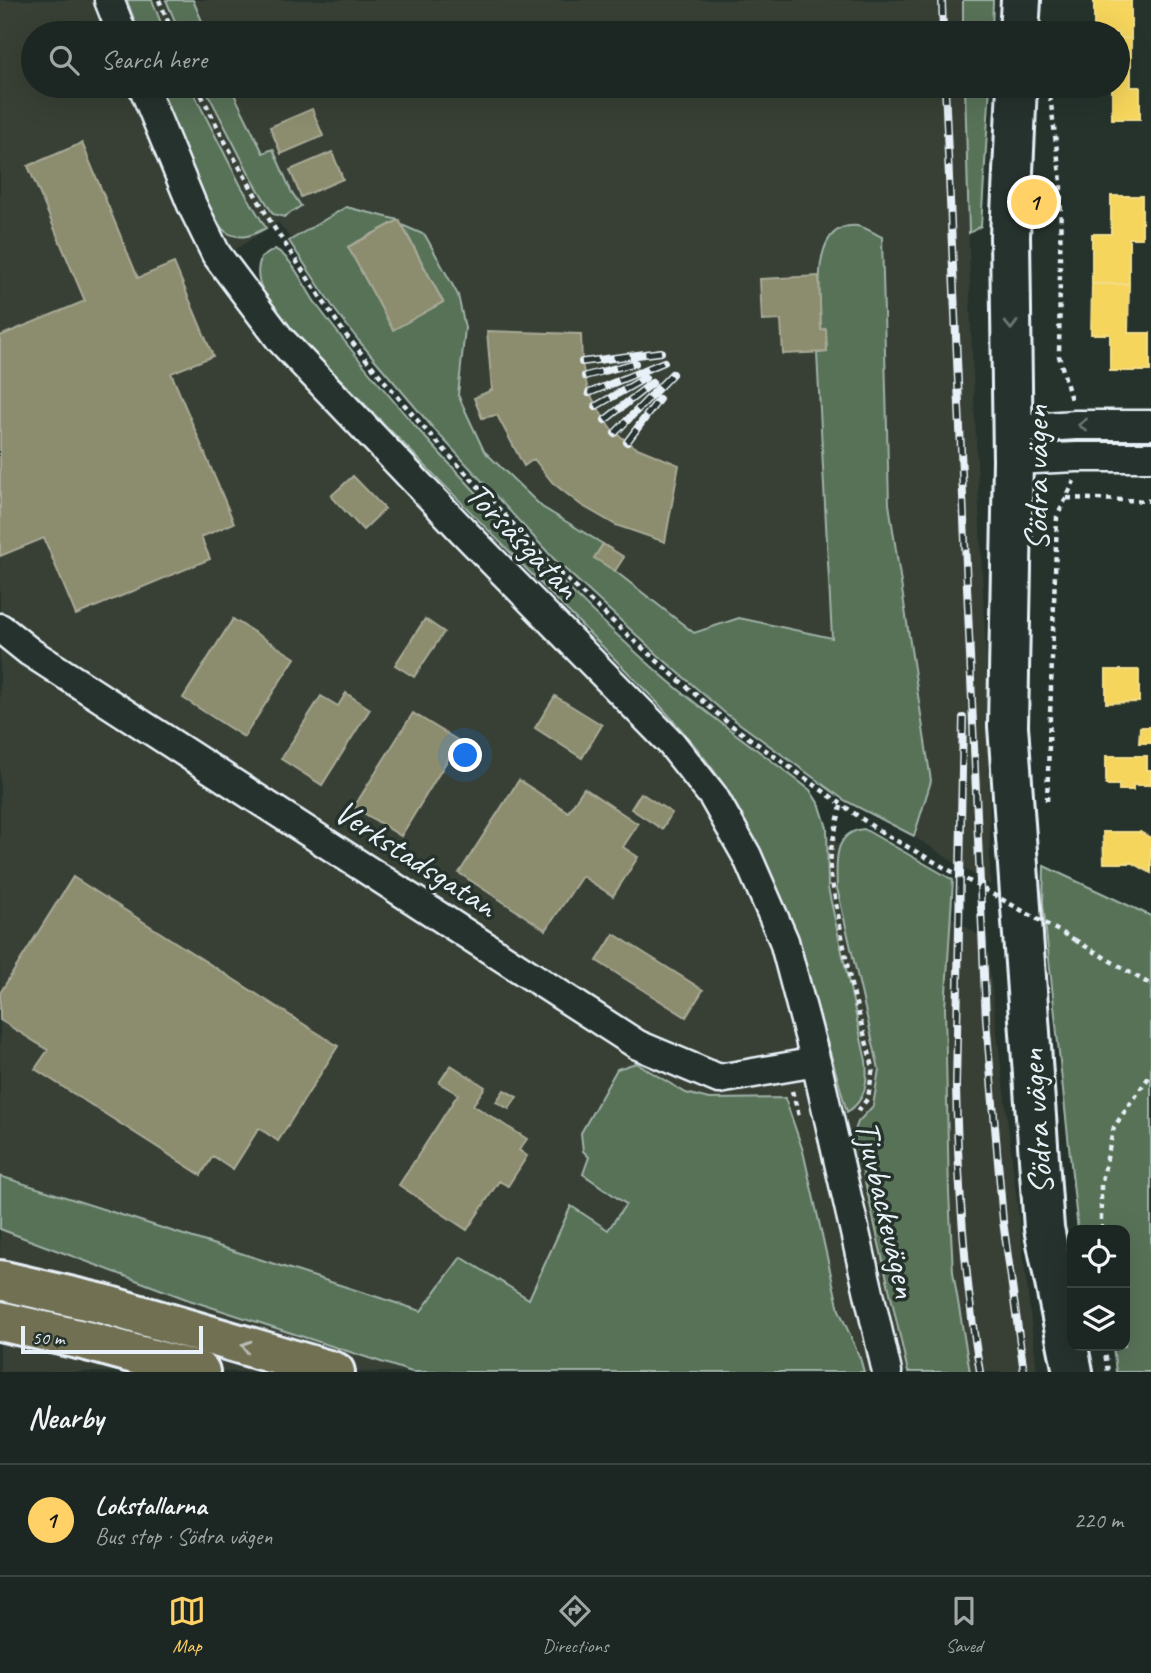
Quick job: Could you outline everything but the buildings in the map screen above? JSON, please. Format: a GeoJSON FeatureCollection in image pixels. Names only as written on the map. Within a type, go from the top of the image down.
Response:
{"type":"FeatureCollection","features":[{"type":"Feature","properties":{"kind":"highway"},"geometry":{"type":"LineString","coordinates":[[0,1256],[103,1304]]}},
{"type":"Feature","properties":{"kind":"highway"},"geometry":{"type":"LineString","coordinates":[[0,1280],[103,1304],[335,1372]]}},
{"type":"Feature","properties":{"kind":"highway"},"geometry":{"type":"LineString","coordinates":[[0,1321],[87,1341],[200,1372]]}},
{"type":"Feature","properties":{"kind":"main road"},"geometry":{"type":"LineString","coordinates":[[1020,21],[1021,0]]}},
{"type":"Feature","properties":{"kind":"main road"},"geometry":{"type":"LineString","coordinates":[[1028,0],[1029,21]]}},
{"type":"Feature","properties":{"kind":"main road","name":"Södra vägen"},"geometry":{"type":"LineString","coordinates":[[1016,98],[1010,236],[1025,443]]}},
{"type":"Feature","properties":{"kind":"main road","name":"Södra vägen"},"geometry":{"type":"LineString","coordinates":[[1031,98],[1025,443],[1031,736],[1019,870],[1044,1228],[1073,1372]]}},
{"type":"Feature","properties":{"kind":"street"},"geometry":{"type":"LineString","coordinates":[[108,0],[117,21]]}},
{"type":"Feature","properties":{"kind":"street","name":"Torsåsgatan"},"geometry":{"type":"LineString","coordinates":[[148,98],[192,205],[216,254],[280,339],[671,743],[713,796],[747,856],[783,941],[816,1062]]}},
{"type":"Feature","properties":{"kind":"street"},"geometry":{"type":"LineString","coordinates":[[1025,443],[1076,425],[1151,425]]}},
{"type":"Feature","properties":{"kind":"street"},"geometry":{"type":"LineString","coordinates":[[1025,443],[1077,457],[1151,457]]}},
{"type":"Feature","properties":{"kind":"street","name":"Verkstadsgatan"},"geometry":{"type":"LineString","coordinates":[[0,628],[30,652],[638,1045],[719,1079],[816,1062]]}},
{"type":"Feature","properties":{"kind":"street","name":"Tjuvbackevägen"},"geometry":{"type":"LineString","coordinates":[[816,1062],[887,1372]]}},
{"type":"Feature","properties":{"kind":"path"},"geometry":{"type":"LineString","coordinates":[[159,0],[168,21]]}},
{"type":"Feature","properties":{"kind":"path"},"geometry":{"type":"LineString","coordinates":[[203,98],[223,138],[287,247],[345,334],[424,428],[551,565],[728,723],[841,806],[878,831],[1151,985]]}},
{"type":"Feature","properties":{"kind":"path"},"geometry":{"type":"LineString","coordinates":[[1050,98],[1061,182],[1059,356],[1076,425]]}},
{"type":"Feature","properties":{"kind":"path"},"geometry":{"type":"LineString","coordinates":[[1047,803],[1057,517],[1077,475],[1077,457]]}},
{"type":"Feature","properties":{"kind":"path"},"geometry":{"type":"LineString","coordinates":[[1067,498],[1151,501]]}},
{"type":"Feature","properties":{"kind":"path"},"geometry":{"type":"LineString","coordinates":[[831,1127],[851,1119],[859,1111],[868,1098],[873,1067],[851,985],[830,871],[831,849],[841,806]]}},
{"type":"Feature","properties":{"kind":"path"},"geometry":{"type":"LineString","coordinates":[[1044,917],[1045,930]]}},
{"type":"Feature","properties":{"kind":"path"},"geometry":{"type":"LineString","coordinates":[[787,1067],[801,1122]]}},
{"type":"Feature","properties":{"kind":"path"},"geometry":{"type":"LineString","coordinates":[[1101,1225],[1101,1185],[1114,1127],[1151,1074]]}},
{"type":"Feature","properties":{"kind":"path"},"geometry":{"type":"LineString","coordinates":[[1105,1351],[1108,1372]]}},
{"type":"Feature","properties":{"kind":"shaded area"},"geometry":{"type":"Polygon","coordinates":[[[0,0],[963,0],[963,21],[21,21],[21,98],[965,98],[971,333],[989,724],[990,885],[799,763],[384,362],[278,222],[228,254],[465,521],[685,743],[986,940],[1037,1372],[0,1372],[0,0]]]}},
{"type":"Feature","properties":{"kind":"green space"},"geometry":{"type":"Polygon","coordinates":[[[127,0],[152,0],[160,21],[135,21],[127,0]]]}},
{"type":"Feature","properties":{"kind":"green space"},"geometry":{"type":"Polygon","coordinates":[[[166,0],[193,0],[202,21],[175,21],[166,0]]]}},
{"type":"Feature","properties":{"kind":"green space"},"geometry":{"type":"Polygon","coordinates":[[[963,0],[993,0],[992,21],[963,21],[963,0]]]}},
{"type":"Feature","properties":{"kind":"green space"},"geometry":{"type":"Polygon","coordinates":[[[164,98],[196,98],[241,186],[266,228],[242,237],[226,232],[210,208],[164,98]]]}},
{"type":"Feature","properties":{"kind":"green space"},"geometry":{"type":"Polygon","coordinates":[[[210,98],[236,98],[263,153],[273,149],[291,191],[301,206],[284,217],[273,214],[210,98]]]}},
{"type":"Feature","properties":{"kind":"green space"},"geometry":{"type":"Polygon","coordinates":[[[965,98],[989,98],[981,226],[969,233],[965,98]]]}},
{"type":"Feature","properties":{"kind":"green space"},"geometry":{"type":"Polygon","coordinates":[[[346,207],[399,220],[348,247],[393,329],[443,302],[402,225],[425,235],[458,295],[465,328],[458,395],[484,451],[542,507],[603,544],[595,558],[694,633],[739,618],[832,638],[817,353],[827,352],[825,329],[821,330],[821,265],[824,249],[831,236],[842,228],[857,226],[882,237],[889,504],[931,781],[914,836],[844,800],[725,713],[554,559],[433,428],[335,310],[289,241],[346,207]]]}},
{"type":"Feature","properties":{"kind":"green space"},"geometry":{"type":"Polygon","coordinates":[[[275,249],[288,260],[319,308],[396,404],[538,557],[659,673],[810,790],[820,806],[827,828],[828,888],[866,1061],[867,1076],[862,1096],[847,1112],[812,989],[784,908],[750,830],[721,780],[693,743],[652,697],[293,331],[266,297],[259,279],[261,258],[275,249]]]}},
{"type":"Feature","properties":{"kind":"green space"},"geometry":{"type":"Polygon","coordinates":[[[864,829],[953,880],[945,1009],[949,1193],[953,1272],[970,1372],[908,1372],[854,1133],[858,1122],[873,1106],[879,1069],[837,888],[836,869],[838,850],[842,842],[854,831],[864,829]]]}},
{"type":"Feature","properties":{"kind":"green space"},"geometry":{"type":"Polygon","coordinates":[[[1044,866],[1151,916],[1151,1372],[1116,1372],[1114,1351],[1130,1351],[1130,1225],[1077,1225],[1043,903],[1044,866]]]}},
{"type":"Feature","properties":{"kind":"green space"},"geometry":{"type":"Polygon","coordinates":[[[636,1063],[686,1093],[709,1099],[785,1098],[803,1151],[839,1310],[864,1372],[412,1372],[189,1300],[0,1229],[0,1176],[421,1311],[461,1257],[529,1299],[571,1206],[608,1230],[626,1204],[583,1174],[589,1157],[583,1151],[581,1133],[617,1069],[636,1063]]]}},
{"type":"Feature","properties":{"kind":"railway"},"geometry":{"type":"LineString","coordinates":[[942,0],[943,21]]}},
{"type":"Feature","properties":{"kind":"railway"},"geometry":{"type":"LineString","coordinates":[[946,98],[986,1020],[1003,1221],[1024,1372]]}},
{"type":"Feature","properties":{"kind":"railway"},"geometry":{"type":"LineString","coordinates":[[582,362],[661,352]]}},
{"type":"Feature","properties":{"kind":"railway"},"geometry":{"type":"LineString","coordinates":[[589,393],[664,362]]}},
{"type":"Feature","properties":{"kind":"railway"},"geometry":{"type":"LineString","coordinates":[[585,376],[635,363]]}},
{"type":"Feature","properties":{"kind":"railway"},"geometry":{"type":"LineString","coordinates":[[615,433],[672,374]]}},
{"type":"Feature","properties":{"kind":"railway"},"geometry":{"type":"LineString","coordinates":[[596,406],[645,378]]}},
{"type":"Feature","properties":{"kind":"railway"},"geometry":{"type":"LineString","coordinates":[[605,420],[652,383]]}},
{"type":"Feature","properties":{"kind":"railway"},"geometry":{"type":"LineString","coordinates":[[627,442],[659,399]]}},
{"type":"Feature","properties":{"kind":"railway"},"geometry":{"type":"LineString","coordinates":[[963,718],[956,1086],[963,1229],[980,1372]]}},
{"type":"Feature","properties":{"kind":"place","name":"Lokstallarna"},"geometry":{"type":"Point","coordinates":[1034,202]}}]}
